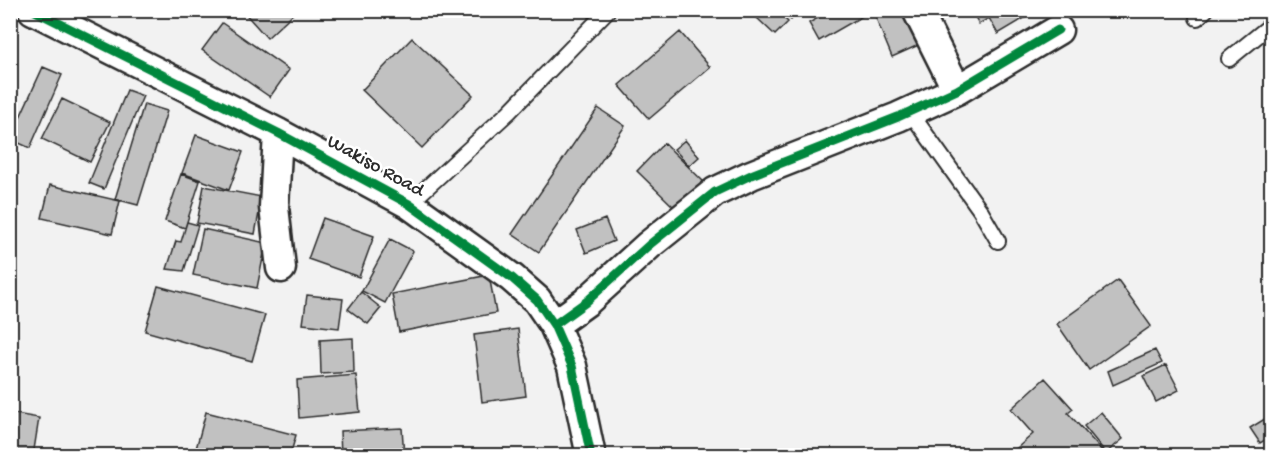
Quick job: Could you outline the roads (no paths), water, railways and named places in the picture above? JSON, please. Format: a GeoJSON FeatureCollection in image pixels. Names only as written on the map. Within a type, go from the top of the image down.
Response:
{"type":"FeatureCollection","features":[{"type":"Feature","properties":{"kind":"street","name":"Wakiso Road"},"geometry":{"type":"LineString","coordinates":[[33,10],[278,133],[409,204],[512,278],[537,300],[554,325],[572,366],[591,456]]}},
{"type":"Feature","properties":{"kind":"street"},"geometry":{"type":"LineString","coordinates":[[917,10],[957,90]]}},
{"type":"Feature","properties":{"kind":"street"},"geometry":{"type":"LineString","coordinates":[[554,325],[586,302],[649,245],[715,192],[751,175],[910,112],[957,90],[1058,30]]}},
{"type":"Feature","properties":{"kind":"street"},"geometry":{"type":"LineString","coordinates":[[278,133],[274,207],[281,268]]}},
{"type":"Feature","properties":{"kind":"lane"},"geometry":{"type":"LineString","coordinates":[[409,204],[509,112],[608,10]]}},
{"type":"Feature","properties":{"kind":"lane"},"geometry":{"type":"LineString","coordinates":[[1229,59],[1272,24]]}},
{"type":"Feature","properties":{"kind":"lane"},"geometry":{"type":"LineString","coordinates":[[910,112],[980,210],[998,241]]}}]}
